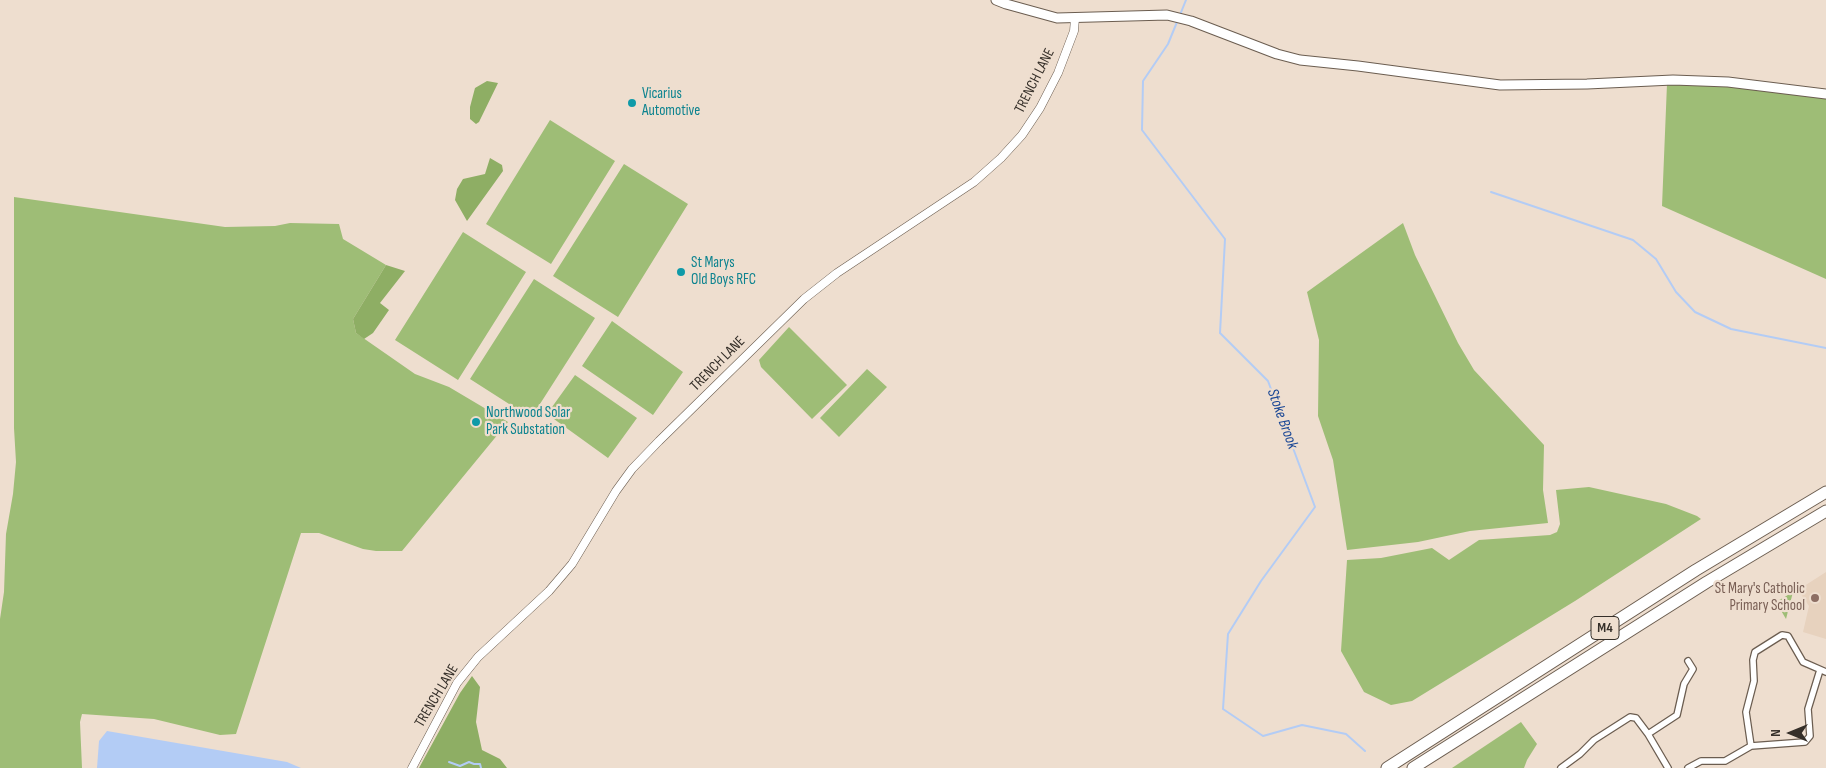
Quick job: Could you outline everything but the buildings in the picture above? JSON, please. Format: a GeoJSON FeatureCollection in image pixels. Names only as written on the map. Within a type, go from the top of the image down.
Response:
{"type":"FeatureCollection","features":[{"type":"Feature","properties":{"kind":"highway","name":"M4"},"geometry":{"type":"LineString","coordinates":[[1387,768],[1688,575],[1826,492]]}},
{"type":"Feature","properties":{"kind":"highway","name":"M4"},"geometry":{"type":"LineString","coordinates":[[1412,768],[1707,582],[1826,511]]}},
{"type":"Feature","properties":{"kind":"main road"},"geometry":{"type":"LineString","coordinates":[[996,0],[1057,18],[1167,15],[1191,21],[1277,54],[1300,60],[1500,85],[1673,80],[1719,82],[1826,94]]}},
{"type":"Feature","properties":{"kind":"street","name":"TRENCH LANE"},"geometry":{"type":"LineString","coordinates":[[412,768],[457,683],[478,657],[549,591],[572,564],[616,491],[632,469],[804,299],[837,273],[974,182],[1001,158],[1022,135],[1040,108],[1058,72],[1074,31],[1075,18]]}},
{"type":"Feature","properties":{"kind":"street"},"geometry":{"type":"LineString","coordinates":[[1688,768],[1702,761],[1725,761],[1751,746],[1806,742],[1810,736],[1808,709],[1823,671],[1803,662],[1788,636],[1782,635],[1755,652],[1753,660],[1754,681],[1746,712],[1751,746]]}},
{"type":"Feature","properties":{"kind":"street"},"geometry":{"type":"LineString","coordinates":[[1648,734],[1677,715],[1684,684],[1693,669],[1688,662]]}},
{"type":"Feature","properties":{"kind":"street"},"geometry":{"type":"LineString","coordinates":[[1561,768],[1580,754],[1594,740],[1630,718],[1636,718],[1668,768]]}},
{"type":"Feature","properties":{"kind":"shaded area","name":"St Mary's Catholic Primary School"},"geometry":{"type":"Polygon","coordinates":[[[1826,572],[1826,639],[1803,632],[1809,606],[1798,590],[1826,572]]]}},
{"type":"Feature","properties":{"kind":"green space"},"geometry":{"type":"Polygon","coordinates":[[[487,81],[498,83],[479,122],[476,124],[470,119],[470,107],[475,88],[487,81]]]}},
{"type":"Feature","properties":{"kind":"green space"},"geometry":{"type":"Polygon","coordinates":[[[1728,82],[1826,94],[1826,279],[1662,206],[1667,84],[1728,82]]]}},
{"type":"Feature","properties":{"kind":"green space"},"geometry":{"type":"Polygon","coordinates":[[[550,120],[615,161],[551,264],[486,224],[550,120]]]}},
{"type":"Feature","properties":{"kind":"green space"},"geometry":{"type":"Polygon","coordinates":[[[490,158],[502,165],[503,171],[467,221],[455,200],[457,189],[463,179],[485,174],[490,158]]]}},
{"type":"Feature","properties":{"kind":"green space"},"geometry":{"type":"Polygon","coordinates":[[[624,164],[688,204],[618,317],[553,276],[624,164]]]}},
{"type":"Feature","properties":{"kind":"green space"},"geometry":{"type":"Polygon","coordinates":[[[14,197],[225,227],[275,226],[290,223],[339,224],[343,239],[386,265],[353,319],[356,333],[415,374],[449,387],[508,422],[402,551],[363,549],[319,533],[301,533],[236,734],[220,735],[154,719],[82,714],[80,722],[82,768],[0,768],[0,619],[4,592],[6,534],[16,462],[14,428],[14,197]]]}},
{"type":"Feature","properties":{"kind":"green space"},"geometry":{"type":"Polygon","coordinates":[[[1403,223],[1415,255],[1458,343],[1474,370],[1544,445],[1543,490],[1548,523],[1470,531],[1418,542],[1347,550],[1333,460],[1318,416],[1319,340],[1307,292],[1403,223]]]}},
{"type":"Feature","properties":{"kind":"green space"},"geometry":{"type":"Polygon","coordinates":[[[463,232],[526,272],[458,380],[395,340],[463,232]]]}},
{"type":"Feature","properties":{"kind":"green space"},"geometry":{"type":"Polygon","coordinates":[[[386,265],[405,271],[380,303],[389,310],[373,333],[364,339],[356,333],[353,319],[386,265]]]}},
{"type":"Feature","properties":{"kind":"green space"},"geometry":{"type":"Polygon","coordinates":[[[534,279],[595,318],[531,418],[470,379],[534,279]]]}},
{"type":"Feature","properties":{"kind":"green space"},"geometry":{"type":"Polygon","coordinates":[[[612,321],[683,372],[653,415],[582,366],[612,321]]]}},
{"type":"Feature","properties":{"kind":"green space"},"geometry":{"type":"Polygon","coordinates":[[[789,327],[847,385],[812,419],[761,367],[759,360],[789,327]]]}},
{"type":"Feature","properties":{"kind":"green space"},"geometry":{"type":"Polygon","coordinates":[[[867,369],[887,387],[839,437],[820,418],[867,369]]]}},
{"type":"Feature","properties":{"kind":"green space"},"geometry":{"type":"Polygon","coordinates":[[[575,375],[637,418],[608,458],[547,414],[575,375]]]}},
{"type":"Feature","properties":{"kind":"green space"},"geometry":{"type":"Polygon","coordinates":[[[1589,487],[1666,504],[1701,519],[1575,601],[1412,701],[1391,705],[1364,692],[1341,651],[1347,560],[1381,558],[1432,548],[1449,560],[1479,540],[1550,535],[1557,532],[1560,524],[1556,490],[1589,487]]]}},
{"type":"Feature","properties":{"kind":"green space"},"geometry":{"type":"Polygon","coordinates":[[[1793,592],[1786,619],[1776,602],[1793,592]]]}},
{"type":"Feature","properties":{"kind":"green space"},"geometry":{"type":"Polygon","coordinates":[[[472,676],[480,687],[476,722],[482,750],[500,759],[507,768],[419,768],[460,693],[472,676]]]}},
{"type":"Feature","properties":{"kind":"green space"},"geometry":{"type":"Polygon","coordinates":[[[1521,722],[1537,744],[1524,768],[1452,768],[1521,722]]]}},
{"type":"Feature","properties":{"kind":"water"},"geometry":{"type":"Polygon","coordinates":[[[107,731],[287,762],[301,768],[97,768],[99,741],[107,731]]]}},
{"type":"Feature","properties":{"kind":"waterway","name":"Stoke Brook"},"geometry":{"type":"LineString","coordinates":[[1180,15],[1186,0]]}},
{"type":"Feature","properties":{"kind":"waterway","name":"Stoke Brook"},"geometry":{"type":"LineString","coordinates":[[1177,22],[1168,44],[1143,81],[1142,130],[1225,239],[1220,333],[1268,381],[1315,507],[1261,581],[1228,634],[1223,709],[1263,736],[1302,725],[1346,734],[1365,751]]}},
{"type":"Feature","properties":{"kind":"waterway"},"geometry":{"type":"LineString","coordinates":[[1491,192],[1633,240],[1656,259],[1676,292],[1695,312],[1731,329],[1826,348]]}},
{"type":"Feature","properties":{"kind":"waterway"},"geometry":{"type":"LineString","coordinates":[[449,762],[460,766],[469,762],[480,764],[481,768]]}},
{"type":"Feature","properties":{"kind":"place","name":"Vicarius Automotive"},"geometry":{"type":"Point","coordinates":[632,103]}},
{"type":"Feature","properties":{"kind":"place","name":"St Marys Old Boys RFC"},"geometry":{"type":"Point","coordinates":[681,272]}},
{"type":"Feature","properties":{"kind":"place","name":"Northwood Solar Park Substation"},"geometry":{"type":"Point","coordinates":[476,422]}},
{"type":"Feature","properties":{"kind":"place","name":"St Mary's Catholic Primary School"},"geometry":{"type":"Point","coordinates":[1815,598]}}]}
